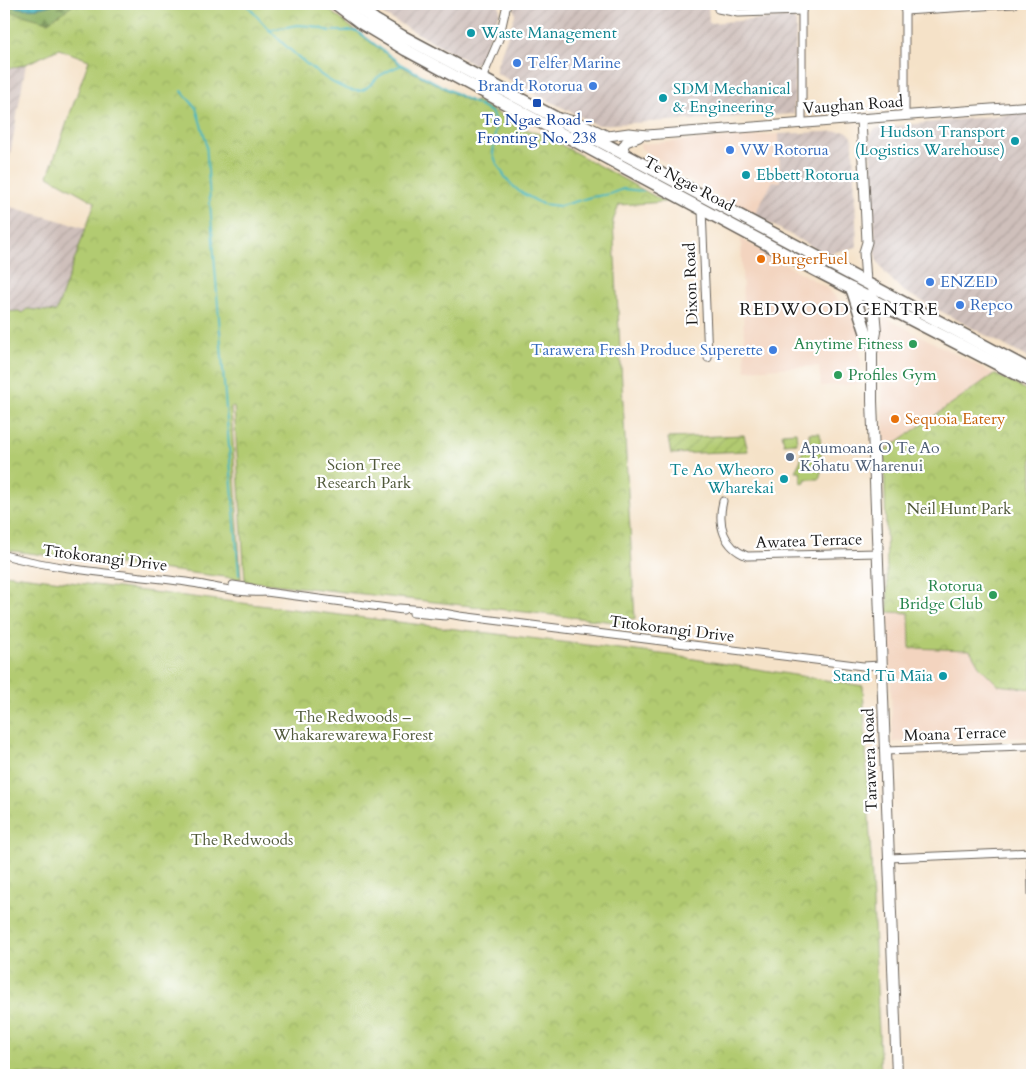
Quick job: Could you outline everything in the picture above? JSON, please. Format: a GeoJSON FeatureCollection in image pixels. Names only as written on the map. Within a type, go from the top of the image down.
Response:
{"type":"FeatureCollection","features":[{"type":"Feature","properties":{"kind":"highway","name":"Te Ngae Road"},"geometry":{"type":"LineString","coordinates":[[336,4],[394,44],[554,117],[1032,371]]}},
{"type":"Feature","properties":{"kind":"highway","name":"Te Ngae Road"},"geometry":{"type":"LineString","coordinates":[[353,4],[375,20],[480,84],[702,209],[870,299],[1032,382]]}},
{"type":"Feature","properties":{"kind":"highway"},"geometry":{"type":"LineString","coordinates":[[852,289],[871,348]]}},
{"type":"Feature","properties":{"kind":"main road","name":"Tarawera Road"},"geometry":{"type":"LineString","coordinates":[[869,284],[876,332],[871,348],[897,1075]]}},
{"type":"Feature","properties":{"kind":"street"},"geometry":{"type":"LineString","coordinates":[[480,84],[499,40],[507,4]]}},
{"type":"Feature","properties":{"kind":"street"},"geometry":{"type":"LineString","coordinates":[[905,116],[905,8],[1014,4]]}},
{"type":"Feature","properties":{"kind":"street"},"geometry":{"type":"LineString","coordinates":[[718,9],[738,13],[802,8],[802,124]]}},
{"type":"Feature","properties":{"kind":"street","name":"Vaughan Road"},"geometry":{"type":"LineString","coordinates":[[554,117],[568,118],[608,136],[629,133],[646,134],[802,124],[1032,106]]}},
{"type":"Feature","properties":{"kind":"street"},"geometry":{"type":"LineString","coordinates":[[861,119],[867,242],[864,252],[869,284]]}},
{"type":"Feature","properties":{"kind":"street","name":"Vaughan Road"},"geometry":{"type":"LineString","coordinates":[[626,156],[623,147],[626,142],[646,134]]}},
{"type":"Feature","properties":{"kind":"street","name":"Dixon Road"},"geometry":{"type":"LineString","coordinates":[[702,209],[708,358]]}},
{"type":"Feature","properties":{"kind":"street","name":"Awatea Terrace"},"geometry":{"type":"LineString","coordinates":[[723,501],[721,514],[724,536],[733,549],[747,556],[878,553]]}},
{"type":"Feature","properties":{"kind":"street","name":"Tītokorangi Drive"},"geometry":{"type":"LineString","coordinates":[[4,555],[38,564],[252,588],[266,592],[399,608],[427,615],[460,616],[863,666],[881,665]]}},
{"type":"Feature","properties":{"kind":"street","name":"Moana Terrace"},"geometry":{"type":"LineString","coordinates":[[885,751],[1027,746]]}},
{"type":"Feature","properties":{"kind":"street"},"geometry":{"type":"LineString","coordinates":[[889,858],[1031,852],[1032,894]]}},
{"type":"Feature","properties":{"kind":"shaded area"},"geometry":{"type":"Polygon","coordinates":[[[368,4],[499,4],[500,12],[480,60],[473,64],[368,4]]]}},
{"type":"Feature","properties":{"kind":"shaded area"},"geometry":{"type":"Polygon","coordinates":[[[514,4],[708,4],[709,23],[792,17],[796,23],[794,114],[596,125],[496,73],[496,68],[515,15],[514,4]]]}},
{"type":"Feature","properties":{"kind":"shaded area"},"geometry":{"type":"Polygon","coordinates":[[[734,4],[790,4],[741,8],[734,4]]]}},
{"type":"Feature","properties":{"kind":"shaded area"},"geometry":{"type":"Polygon","coordinates":[[[26,64],[8,167],[4,183],[4,70],[26,64]]]}},
{"type":"Feature","properties":{"kind":"shaded area"},"geometry":{"type":"Polygon","coordinates":[[[1032,112],[1032,360],[903,291],[885,273],[876,259],[870,137],[877,128],[1032,112]]]}},
{"type":"Feature","properties":{"kind":"shaded area"},"geometry":{"type":"Polygon","coordinates":[[[846,131],[852,136],[853,143],[857,247],[826,254],[754,215],[773,181],[780,182],[779,134],[846,131]]]}},
{"type":"Feature","properties":{"kind":"shaded area"},"geometry":{"type":"Polygon","coordinates":[[[779,134],[780,182],[773,181],[754,215],[678,174],[677,170],[673,167],[641,149],[640,144],[779,134]]]}},
{"type":"Feature","properties":{"kind":"shaded area"},"geometry":{"type":"Polygon","coordinates":[[[4,205],[86,228],[56,312],[27,309],[22,313],[19,311],[4,312],[4,205]]]}},
{"type":"Feature","properties":{"kind":"shaded area","name":"REDWOOD CENTRE"},"geometry":{"type":"Polygon","coordinates":[[[741,239],[825,287],[839,300],[859,329],[862,384],[821,386],[819,366],[745,370],[741,239]]]}},
{"type":"Feature","properties":{"kind":"shaded area"},"geometry":{"type":"Polygon","coordinates":[[[886,318],[994,374],[884,451],[881,345],[882,324],[886,318]]]}},
{"type":"Feature","properties":{"kind":"shaded area"},"geometry":{"type":"Polygon","coordinates":[[[888,612],[909,612],[910,648],[970,650],[979,666],[998,685],[1032,689],[1032,737],[893,742],[888,612]]]}},
{"type":"Feature","properties":{"kind":"green space"},"geometry":{"type":"Polygon","coordinates":[[[4,4],[101,4],[4,55],[4,4]]]}},
{"type":"Feature","properties":{"kind":"green space","name":"Scion Tree Research Park"},"geometry":{"type":"Polygon","coordinates":[[[75,4],[321,4],[403,67],[470,102],[477,101],[514,125],[545,136],[665,202],[619,205],[613,221],[635,619],[624,618],[624,623],[245,581],[234,407],[231,407],[241,579],[4,550],[4,312],[19,311],[22,313],[27,309],[56,312],[95,202],[48,176],[89,60],[59,49],[26,64],[4,70],[4,10],[48,22],[75,4]]]}},
{"type":"Feature","properties":{"kind":"green space","name":"Neil Hunt Park"},"geometry":{"type":"Polygon","coordinates":[[[994,374],[1032,393],[1032,689],[998,685],[979,666],[970,650],[910,648],[909,613],[888,612],[884,451],[994,374]]]}},
{"type":"Feature","properties":{"kind":"green space"},"geometry":{"type":"Polygon","coordinates":[[[796,432],[797,443],[784,444],[782,433],[796,432]]]}},
{"type":"Feature","properties":{"kind":"green space"},"geometry":{"type":"Polygon","coordinates":[[[809,433],[820,433],[822,469],[819,479],[805,479],[805,483],[802,484],[800,471],[795,471],[801,460],[802,452],[810,449],[809,433]]]}},
{"type":"Feature","properties":{"kind":"green space"},"geometry":{"type":"Polygon","coordinates":[[[744,435],[748,451],[671,454],[668,438],[744,435]]]}},
{"type":"Feature","properties":{"kind":"green space","name":"The Redwoods"},"geometry":{"type":"Polygon","coordinates":[[[4,574],[669,655],[863,686],[881,1075],[4,1075],[4,574]]]}},
{"type":"Feature","properties":{"kind":"water"},"geometry":{"type":"Polygon","coordinates":[[[4,4],[53,4],[28,8],[4,4]]]}},
{"type":"Feature","properties":{"kind":"waterway"},"geometry":{"type":"LineString","coordinates":[[247,4],[283,44],[301,59],[318,73],[336,84],[351,90],[363,90],[378,77],[402,65]]}},
{"type":"Feature","properties":{"kind":"waterway"},"geometry":{"type":"LineString","coordinates":[[269,30],[298,25],[312,26],[330,31],[357,31],[402,65],[491,112],[496,123],[493,154],[497,164],[512,185],[520,192],[542,204],[560,206],[623,189],[643,191]]}},
{"type":"Feature","properties":{"kind":"waterway"},"geometry":{"type":"LineString","coordinates":[[182,91],[196,108],[206,141],[239,575]]}},
{"type":"Feature","properties":{"kind":"place","name":"Waste Management"},"geometry":{"type":"Point","coordinates":[471,33]}},
{"type":"Feature","properties":{"kind":"place","name":"Telfer Marine"},"geometry":{"type":"Point","coordinates":[517,63]}},
{"type":"Feature","properties":{"kind":"place","name":"Brandt Rotorua"},"geometry":{"type":"Point","coordinates":[593,86]}},
{"type":"Feature","properties":{"kind":"place","name":"SDM Mechanical & Engineering"},"geometry":{"type":"Point","coordinates":[663,98]}},
{"type":"Feature","properties":{"kind":"place","name":"Te Ngae Road - Fronting No. 238"},"geometry":{"type":"Point","coordinates":[537,103]}},
{"type":"Feature","properties":{"kind":"place","name":"Hudson Transport (Logistics Warehouse)"},"geometry":{"type":"Point","coordinates":[1015,141]}},
{"type":"Feature","properties":{"kind":"place","name":"VW Rotorua"},"geometry":{"type":"Point","coordinates":[730,150]}},
{"type":"Feature","properties":{"kind":"place","name":"Ebbett Rotorua"},"geometry":{"type":"Point","coordinates":[746,175]}},
{"type":"Feature","properties":{"kind":"place","name":"BurgerFuel"},"geometry":{"type":"Point","coordinates":[761,259]}},
{"type":"Feature","properties":{"kind":"place","name":"ENZED"},"geometry":{"type":"Point","coordinates":[930,282]}},
{"type":"Feature","properties":{"kind":"place","name":"Repco"},"geometry":{"type":"Point","coordinates":[960,305]}},
{"type":"Feature","properties":{"kind":"place","name":"Anytime Fitness"},"geometry":{"type":"Point","coordinates":[913,344]}},
{"type":"Feature","properties":{"kind":"place","name":"Tarawera Fresh Produce Superette"},"geometry":{"type":"Point","coordinates":[773,350]}},
{"type":"Feature","properties":{"kind":"place","name":"Profiles Gym"},"geometry":{"type":"Point","coordinates":[838,375]}},
{"type":"Feature","properties":{"kind":"place","name":"Sequoia Eatery"},"geometry":{"type":"Point","coordinates":[895,419]}},
{"type":"Feature","properties":{"kind":"place","name":"Apumoana O Te Ao Kōhatu Wharenui"},"geometry":{"type":"Point","coordinates":[790,457]}},
{"type":"Feature","properties":{"kind":"place","name":"Te Ao Wheoro Wharekai"},"geometry":{"type":"Point","coordinates":[784,479]}},
{"type":"Feature","properties":{"kind":"place","name":"Rotorua Bridge Club"},"geometry":{"type":"Point","coordinates":[993,595]}},
{"type":"Feature","properties":{"kind":"place","name":"Stand Tū Māia"},"geometry":{"type":"Point","coordinates":[943,676]}},
{"type":"Feature","properties":{"kind":"district","name":"REDWOOD CENTRE"},"geometry":{"type":"Point","coordinates":[839,309]}},
{"type":"Feature","properties":{"kind":"park label","name":"The Redwoods – Whakarewarewa Forest"},"geometry":{"type":"Point","coordinates":[353,726]}}]}
